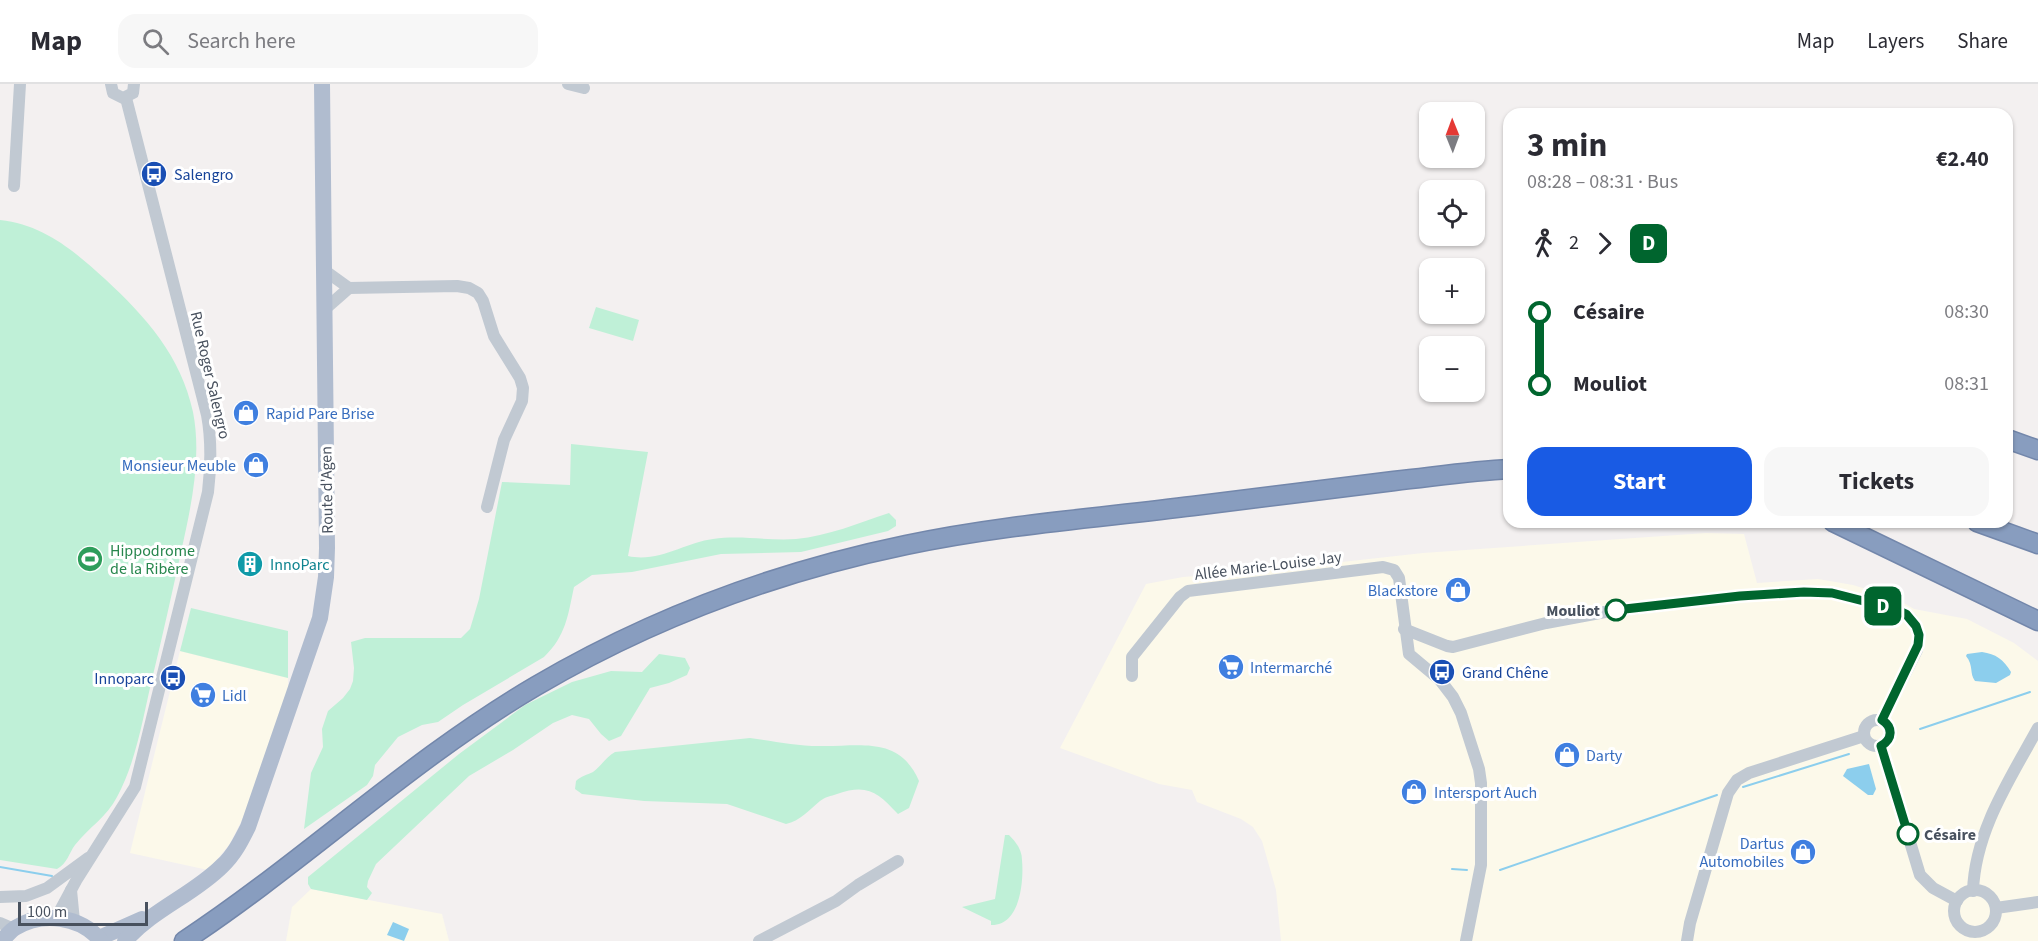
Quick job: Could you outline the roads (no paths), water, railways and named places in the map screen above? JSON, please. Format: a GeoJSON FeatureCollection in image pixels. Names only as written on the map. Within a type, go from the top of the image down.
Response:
{"type":"FeatureCollection","features":[{"type":"Feature","properties":{"kind":"highway"},"geometry":{"type":"LineString","coordinates":[[2013,441],[2038,450]]}},
{"type":"Feature","properties":{"kind":"highway"},"geometry":{"type":"LineString","coordinates":[[184,941],[288,867],[429,757],[502,706],[568,668],[643,630],[737,591],[858,555],[964,534],[1503,470]]}},
{"type":"Feature","properties":{"kind":"highway"},"geometry":{"type":"LineString","coordinates":[[1845,528],[2038,621]]}},
{"type":"Feature","properties":{"kind":"highway"},"geometry":{"type":"LineString","coordinates":[[1994,528],[2038,544]]}},
{"type":"Feature","properties":{"kind":"main road","name":"Route d'Agen"},"geometry":{"type":"LineString","coordinates":[[100,939],[156,913],[206,881],[223,866],[241,842],[320,618],[327,577],[322,84]]}},
{"type":"Feature","properties":{"kind":"main road","name":"Route d'Agen"},"geometry":{"type":"LineString","coordinates":[[125,941],[156,913]]}},
{"type":"Feature","properties":{"kind":"main road"},"geometry":{"type":"LineString","coordinates":[[1,941],[7,926],[56,918],[74,921],[100,939]]}},
{"type":"Feature","properties":{"kind":"street"},"geometry":{"type":"LineString","coordinates":[[14,186],[20,84]]}},
{"type":"Feature","properties":{"kind":"street"},"geometry":{"type":"LineString","coordinates":[[107,85],[116,96],[126,98],[133,93],[134,84]]}},
{"type":"Feature","properties":{"kind":"street"},"geometry":{"type":"LineString","coordinates":[[568,84],[584,88]]}},
{"type":"Feature","properties":{"kind":"street","name":"Rue Roger Salengro"},"geometry":{"type":"LineString","coordinates":[[56,918],[135,787],[208,492],[211,468],[211,440],[207,415],[126,98]]}},
{"type":"Feature","properties":{"kind":"street"},"geometry":{"type":"LineString","coordinates":[[324,270],[349,288],[457,286],[469,288],[478,293],[483,301],[494,336],[520,378],[523,388],[522,401],[501,448],[487,507]]}},
{"type":"Feature","properties":{"kind":"street"},"geometry":{"type":"LineString","coordinates":[[324,310],[349,288]]}},
{"type":"Feature","properties":{"kind":"street","name":"Allée Marie-Louise Jay"},"geometry":{"type":"LineString","coordinates":[[1132,676],[1132,657],[1180,597],[1188,591],[1197,589],[1391,567],[1399,578],[1404,629]]}},
{"type":"Feature","properties":{"kind":"street"},"geometry":{"type":"LineString","coordinates":[[1404,629],[1453,647],[1546,623],[1638,607],[1740,596],[1804,592],[1838,594],[1902,612],[1913,621],[1918,630],[1917,650],[1882,720]]}},
{"type":"Feature","properties":{"kind":"street"},"geometry":{"type":"LineString","coordinates":[[1404,629],[1409,654],[1440,680],[1453,697],[1479,769],[1481,865],[1466,941]]}},
{"type":"Feature","properties":{"kind":"street"},"geometry":{"type":"LineString","coordinates":[[1882,720],[1890,733],[1886,743],[1881,746],[1871,744],[1864,736],[1865,727],[1868,723],[1882,720]]}},
{"type":"Feature","properties":{"kind":"street"},"geometry":{"type":"LineString","coordinates":[[1973,891],[1978,849],[1987,826],[2038,728]]}},
{"type":"Feature","properties":{"kind":"street"},"geometry":{"type":"LineString","coordinates":[[1687,941],[1690,923],[1726,801],[1737,780],[1749,773],[1864,736]]}},
{"type":"Feature","properties":{"kind":"street"},"geometry":{"type":"LineString","coordinates":[[1881,746],[1920,875],[1933,888],[1957,901]]}},
{"type":"Feature","properties":{"kind":"street"},"geometry":{"type":"LineString","coordinates":[[0,897],[26,896],[47,888],[92,856]]}},
{"type":"Feature","properties":{"kind":"street"},"geometry":{"type":"LineString","coordinates":[[759,941],[836,902],[858,885],[898,861]]}},
{"type":"Feature","properties":{"kind":"street"},"geometry":{"type":"LineString","coordinates":[[71,890],[74,921]]}},
{"type":"Feature","properties":{"kind":"street"},"geometry":{"type":"LineString","coordinates":[[1973,891],[1988,895],[1996,908],[1996,917],[1992,925],[1982,936],[1959,924],[1954,910],[1957,901],[1964,894],[1973,891]]}},
{"type":"Feature","properties":{"kind":"street"},"geometry":{"type":"LineString","coordinates":[[1996,908],[2038,902]]}},
{"type":"Feature","properties":{"kind":"water"},"geometry":{"type":"Polygon","coordinates":[[[1982,652],[2002,660],[2011,672],[2010,675],[1996,683],[1975,681],[1966,656],[1982,652]]]}},
{"type":"Feature","properties":{"kind":"water"},"geometry":{"type":"Polygon","coordinates":[[[1869,764],[1876,789],[1873,795],[1868,795],[1843,776],[1847,769],[1869,764]]]}},
{"type":"Feature","properties":{"kind":"water"},"geometry":{"type":"Polygon","coordinates":[[[393,922],[409,929],[404,941],[387,935],[393,922]]]}},
{"type":"Feature","properties":{"kind":"waterway"},"geometry":{"type":"LineString","coordinates":[[1920,729],[2030,692]]}},
{"type":"Feature","properties":{"kind":"waterway"},"geometry":{"type":"LineString","coordinates":[[1743,787],[1849,754]]}},
{"type":"Feature","properties":{"kind":"waterway"},"geometry":{"type":"LineString","coordinates":[[1500,870],[1717,795]]}},
{"type":"Feature","properties":{"kind":"waterway"},"geometry":{"type":"LineString","coordinates":[[0,867],[52,876]]}},
{"type":"Feature","properties":{"kind":"waterway"},"geometry":{"type":"LineString","coordinates":[[1452,869],[1467,870]]}},
{"type":"Feature","properties":{"kind":"place","name":"Salengro"},"geometry":{"type":"Point","coordinates":[154,174]}},
{"type":"Feature","properties":{"kind":"place","name":"Rapid Pare Brise"},"geometry":{"type":"Point","coordinates":[246,413]}},
{"type":"Feature","properties":{"kind":"place","name":"Monsieur Meuble"},"geometry":{"type":"Point","coordinates":[256,465]}},
{"type":"Feature","properties":{"kind":"place","name":"Hippodrome de la Ribère"},"geometry":{"type":"Point","coordinates":[90,559]}},
{"type":"Feature","properties":{"kind":"place","name":"InnoParc"},"geometry":{"type":"Point","coordinates":[250,564]}},
{"type":"Feature","properties":{"kind":"place","name":"Blackstore"},"geometry":{"type":"Point","coordinates":[1458,590]}},
{"type":"Feature","properties":{"kind":"place","name":"Mouliot"},"geometry":{"type":"Point","coordinates":[1616,610]}},
{"type":"Feature","properties":{"kind":"place","name":"Intermarché"},"geometry":{"type":"Point","coordinates":[1231,667]}},
{"type":"Feature","properties":{"kind":"place","name":"Grand Chêne"},"geometry":{"type":"Point","coordinates":[1442,672]}},
{"type":"Feature","properties":{"kind":"place","name":"Innoparc"},"geometry":{"type":"Point","coordinates":[173,678]}},
{"type":"Feature","properties":{"kind":"place","name":"Lidl"},"geometry":{"type":"Point","coordinates":[203,695]}},
{"type":"Feature","properties":{"kind":"place","name":"Darty"},"geometry":{"type":"Point","coordinates":[1567,755]}},
{"type":"Feature","properties":{"kind":"place","name":"Intersport Auch"},"geometry":{"type":"Point","coordinates":[1414,792]}},
{"type":"Feature","properties":{"kind":"place","name":"Césaire"},"geometry":{"type":"Point","coordinates":[1908,834]}},
{"type":"Feature","properties":{"kind":"place","name":"Dartus Automobiles"},"geometry":{"type":"Point","coordinates":[1803,852]}}]}
